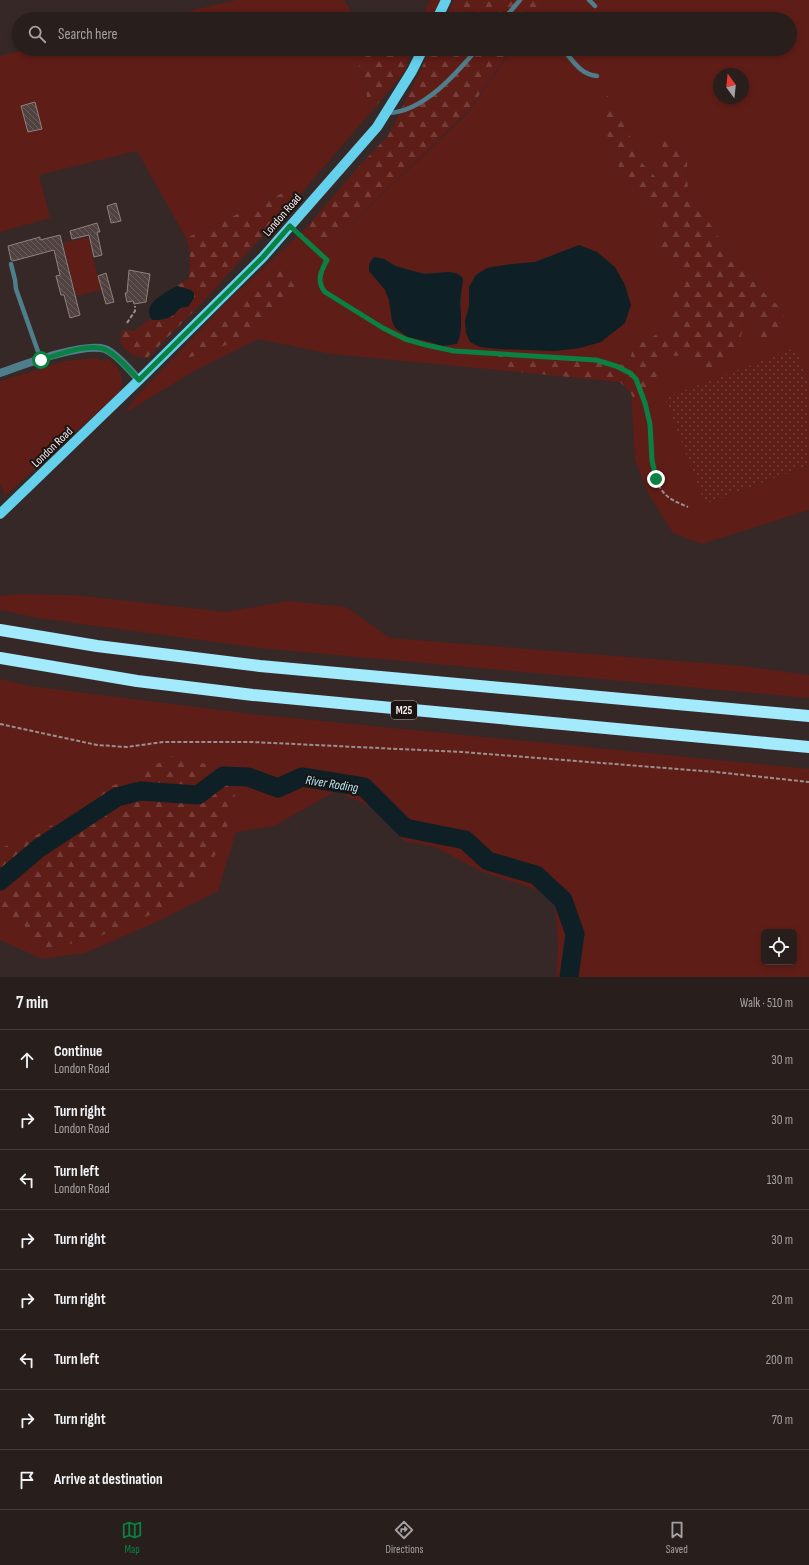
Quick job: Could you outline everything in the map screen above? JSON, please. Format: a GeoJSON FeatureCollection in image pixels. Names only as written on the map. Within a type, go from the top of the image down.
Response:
{"type":"FeatureCollection","features":[{"type":"Feature","properties":{"kind":"highway"},"geometry":{"type":"LineString","coordinates":[[0,630],[97,646],[200,660],[809,716]]}},
{"type":"Feature","properties":{"kind":"highway","name":"M25"},"geometry":{"type":"LineString","coordinates":[[0,658],[137,681],[253,695],[809,747]]}},
{"type":"Feature","properties":{"kind":"main road"},"geometry":{"type":"LineString","coordinates":[[440,12],[446,0]]}},
{"type":"Feature","properties":{"kind":"main road","name":"London Road"},"geometry":{"type":"LineString","coordinates":[[0,514],[139,380],[263,257],[377,127],[412,71],[420,56]]}},
{"type":"Feature","properties":{"kind":"street"},"geometry":{"type":"LineString","coordinates":[[0,373],[41,360],[86,348],[96,347],[106,350],[125,365],[139,380]]}},
{"type":"Feature","properties":{"kind":"lane"},"geometry":{"type":"LineString","coordinates":[[511,12],[520,0]]}},
{"type":"Feature","properties":{"kind":"lane"},"geometry":{"type":"LineString","coordinates":[[589,0],[595,6]]}},
{"type":"Feature","properties":{"kind":"lane"},"geometry":{"type":"LineString","coordinates":[[386,113],[407,109],[418,104],[440,88],[471,56]]}},
{"type":"Feature","properties":{"kind":"lane"},"geometry":{"type":"LineString","coordinates":[[569,56],[581,71],[589,76],[597,76]]}},
{"type":"Feature","properties":{"kind":"lane"},"geometry":{"type":"LineString","coordinates":[[11,264],[16,289],[41,360]]}},
{"type":"Feature","properties":{"kind":"path"},"geometry":{"type":"LineString","coordinates":[[290,226],[327,260],[321,272],[320,282],[325,292],[383,328],[405,339],[454,351],[596,360],[616,366],[630,373],[636,379],[645,403],[650,424],[652,460],[656,479],[664,493],[672,500],[688,507]]}},
{"type":"Feature","properties":{"kind":"path"},"geometry":{"type":"LineString","coordinates":[[127,323],[135,310],[135,306]]}},
{"type":"Feature","properties":{"kind":"path"},"geometry":{"type":"LineString","coordinates":[[0,724],[97,745],[127,747],[163,742],[252,742],[462,752],[708,771],[809,782]]}},
{"type":"Feature","properties":{"kind":"green space"},"geometry":{"type":"Polygon","coordinates":[[[236,0],[343,0],[346,12],[185,12],[236,0]]]}},
{"type":"Feature","properties":{"kind":"green space"},"geometry":{"type":"Polygon","coordinates":[[[343,0],[352,12],[346,12],[343,0]]]}},
{"type":"Feature","properties":{"kind":"green space"},"geometry":{"type":"Polygon","coordinates":[[[430,0],[441,0],[435,12],[424,12],[430,0]]]}},
{"type":"Feature","properties":{"kind":"green space"},"geometry":{"type":"Polygon","coordinates":[[[454,0],[546,0],[537,12],[448,12],[454,0]]]}},
{"type":"Feature","properties":{"kind":"green space"},"geometry":{"type":"Polygon","coordinates":[[[546,0],[809,0],[809,383],[795,348],[705,504],[809,465],[809,510],[702,544],[673,533],[648,493],[635,460],[631,393],[633,398],[660,372],[664,355],[677,356],[693,352],[743,330],[744,313],[755,309],[760,324],[758,337],[783,310],[767,296],[734,261],[706,218],[688,196],[687,161],[663,185],[642,163],[625,125],[604,91],[609,141],[626,185],[637,197],[663,215],[661,248],[687,285],[668,307],[672,326],[641,343],[632,351],[629,366],[596,360],[498,354],[498,370],[331,354],[258,339],[196,370],[125,413],[136,397],[228,301],[306,228],[330,244],[467,114],[507,56],[797,56],[797,12],[538,12],[546,0]],[[579,246],[535,262],[487,268],[476,275],[469,287],[469,306],[465,321],[480,347],[555,351],[579,246]],[[384,259],[385,290],[391,309],[408,337],[442,346],[460,338],[463,280],[461,276],[457,273],[451,272],[418,272],[393,264],[384,259]]]}},
{"type":"Feature","properties":{"kind":"green space"},"geometry":{"type":"Polygon","coordinates":[[[12,53],[12,56],[357,56],[371,112],[297,198],[287,191],[186,238],[137,151],[39,175],[50,218],[0,232],[0,56],[12,53]]]}},
{"type":"Feature","properties":{"kind":"green space"},"geometry":{"type":"Polygon","coordinates":[[[357,56],[409,56],[405,71],[371,112],[357,56]]]}},
{"type":"Feature","properties":{"kind":"green space"},"geometry":{"type":"Polygon","coordinates":[[[428,56],[506,56],[468,111],[330,244],[306,228],[362,163],[388,136],[428,56]]]}},
{"type":"Feature","properties":{"kind":"green space"},"geometry":{"type":"Polygon","coordinates":[[[604,90],[625,125],[642,163],[663,185],[662,137],[687,161],[688,196],[706,218],[734,261],[767,296],[783,310],[784,327],[768,339],[758,337],[760,324],[755,309],[744,313],[743,330],[738,343],[719,368],[701,370],[693,352],[677,356],[664,355],[660,372],[652,382],[633,399],[631,393],[620,382],[498,370],[498,353],[596,360],[629,366],[632,351],[641,343],[672,326],[668,307],[668,297],[686,285],[661,248],[663,215],[637,197],[626,185],[609,141],[601,115],[604,90]]]}},
{"type":"Feature","properties":{"kind":"green space"},"geometry":{"type":"Polygon","coordinates":[[[287,191],[297,198],[200,305],[147,358],[138,357],[125,349],[120,341],[122,330],[134,331],[150,319],[159,319],[172,315],[179,310],[186,301],[191,290],[177,286],[189,278],[190,253],[186,238],[287,191]]]}},
{"type":"Feature","properties":{"kind":"green space"},"geometry":{"type":"Polygon","coordinates":[[[88,237],[101,290],[76,296],[63,243],[88,237]]]}},
{"type":"Feature","properties":{"kind":"green space"},"geometry":{"type":"Polygon","coordinates":[[[281,264],[305,284],[250,337],[185,359],[281,264]]]}},
{"type":"Feature","properties":{"kind":"green space"},"geometry":{"type":"Polygon","coordinates":[[[795,348],[809,383],[809,465],[705,504],[665,398],[795,348]]]}},
{"type":"Feature","properties":{"kind":"green space"},"geometry":{"type":"Polygon","coordinates":[[[96,358],[105,361],[108,358],[116,365],[122,377],[120,392],[5,496],[0,482],[0,381],[66,361],[96,358]]]}},
{"type":"Feature","properties":{"kind":"green space"},"geometry":{"type":"Polygon","coordinates":[[[16,594],[74,595],[226,612],[289,601],[346,607],[390,638],[742,666],[809,675],[809,698],[260,648],[38,618],[0,610],[0,596],[16,594]]]}},
{"type":"Feature","properties":{"kind":"green space"},"geometry":{"type":"Polygon","coordinates":[[[0,679],[29,686],[252,714],[809,769],[809,977],[556,977],[558,946],[555,901],[537,890],[480,871],[435,847],[404,841],[376,809],[336,791],[274,826],[236,832],[218,891],[152,924],[85,953],[42,959],[0,940],[0,679]]]}},
{"type":"Feature","properties":{"kind":"green space"},"geometry":{"type":"Polygon","coordinates":[[[173,756],[214,766],[235,795],[224,840],[195,888],[150,915],[91,940],[47,948],[33,937],[20,919],[0,922],[0,848],[35,836],[104,790],[173,756]]]}},
{"type":"Feature","properties":{"kind":"water"},"geometry":{"type":"Polygon","coordinates":[[[579,245],[597,252],[615,267],[625,285],[631,305],[625,323],[601,342],[580,348],[555,351],[499,349],[480,347],[470,342],[466,333],[465,321],[469,306],[469,287],[476,275],[487,268],[535,262],[579,245]]]}},
{"type":"Feature","properties":{"kind":"water"},"geometry":{"type":"Polygon","coordinates":[[[375,257],[384,259],[395,266],[424,274],[449,272],[458,274],[462,277],[463,280],[460,303],[461,329],[457,344],[442,346],[408,337],[395,328],[392,321],[389,300],[385,290],[369,271],[369,265],[375,257]]]}},
{"type":"Feature","properties":{"kind":"water"},"geometry":{"type":"Polygon","coordinates":[[[177,286],[191,290],[194,293],[194,298],[188,307],[180,309],[172,316],[162,320],[152,320],[149,314],[149,309],[152,304],[156,299],[177,286]]]}},
{"type":"Feature","properties":{"kind":"building"},"geometry":{"type":"Polygon","coordinates":[[[35,102],[42,129],[28,132],[21,106],[35,102]]]}},
{"type":"Feature","properties":{"kind":"building"},"geometry":{"type":"Polygon","coordinates":[[[116,203],[121,221],[111,223],[107,206],[116,203]]]}},
{"type":"Feature","properties":{"kind":"building"},"geometry":{"type":"Polygon","coordinates":[[[97,223],[100,232],[97,232],[102,255],[94,257],[89,235],[72,239],[70,231],[97,223]]]}},
{"type":"Feature","properties":{"kind":"building"},"geometry":{"type":"Polygon","coordinates":[[[60,235],[80,315],[70,318],[64,295],[61,295],[56,276],[60,275],[54,250],[13,261],[11,260],[8,246],[40,237],[40,240],[60,235]]]}},
{"type":"Feature","properties":{"kind":"building"},"geometry":{"type":"Polygon","coordinates":[[[129,270],[150,274],[146,302],[134,304],[133,301],[127,302],[125,293],[127,293],[129,270]]]}},
{"type":"Feature","properties":{"kind":"building"},"geometry":{"type":"Polygon","coordinates":[[[106,273],[114,302],[106,304],[98,276],[106,273]]]}},
{"type":"Feature","properties":{"kind":"waterway","name":"River Roding"},"geometry":{"type":"LineString","coordinates":[[0,881],[39,848],[117,797],[140,791],[198,795],[223,776],[248,777],[278,788],[302,777],[364,787],[405,828],[465,840],[488,861],[536,875],[563,900],[575,934],[569,977]]}},
{"type":"Feature","properties":{"kind":"route"},"geometry":{"type":"LineString","coordinates":[[41,360],[60,354],[96,347],[106,350],[125,365],[139,380],[263,257],[290,226],[327,260],[321,272],[320,282],[325,292],[383,328],[405,339],[454,351],[596,360],[616,366],[630,373],[636,379],[645,403],[650,424],[652,460],[656,479]]}}]}
